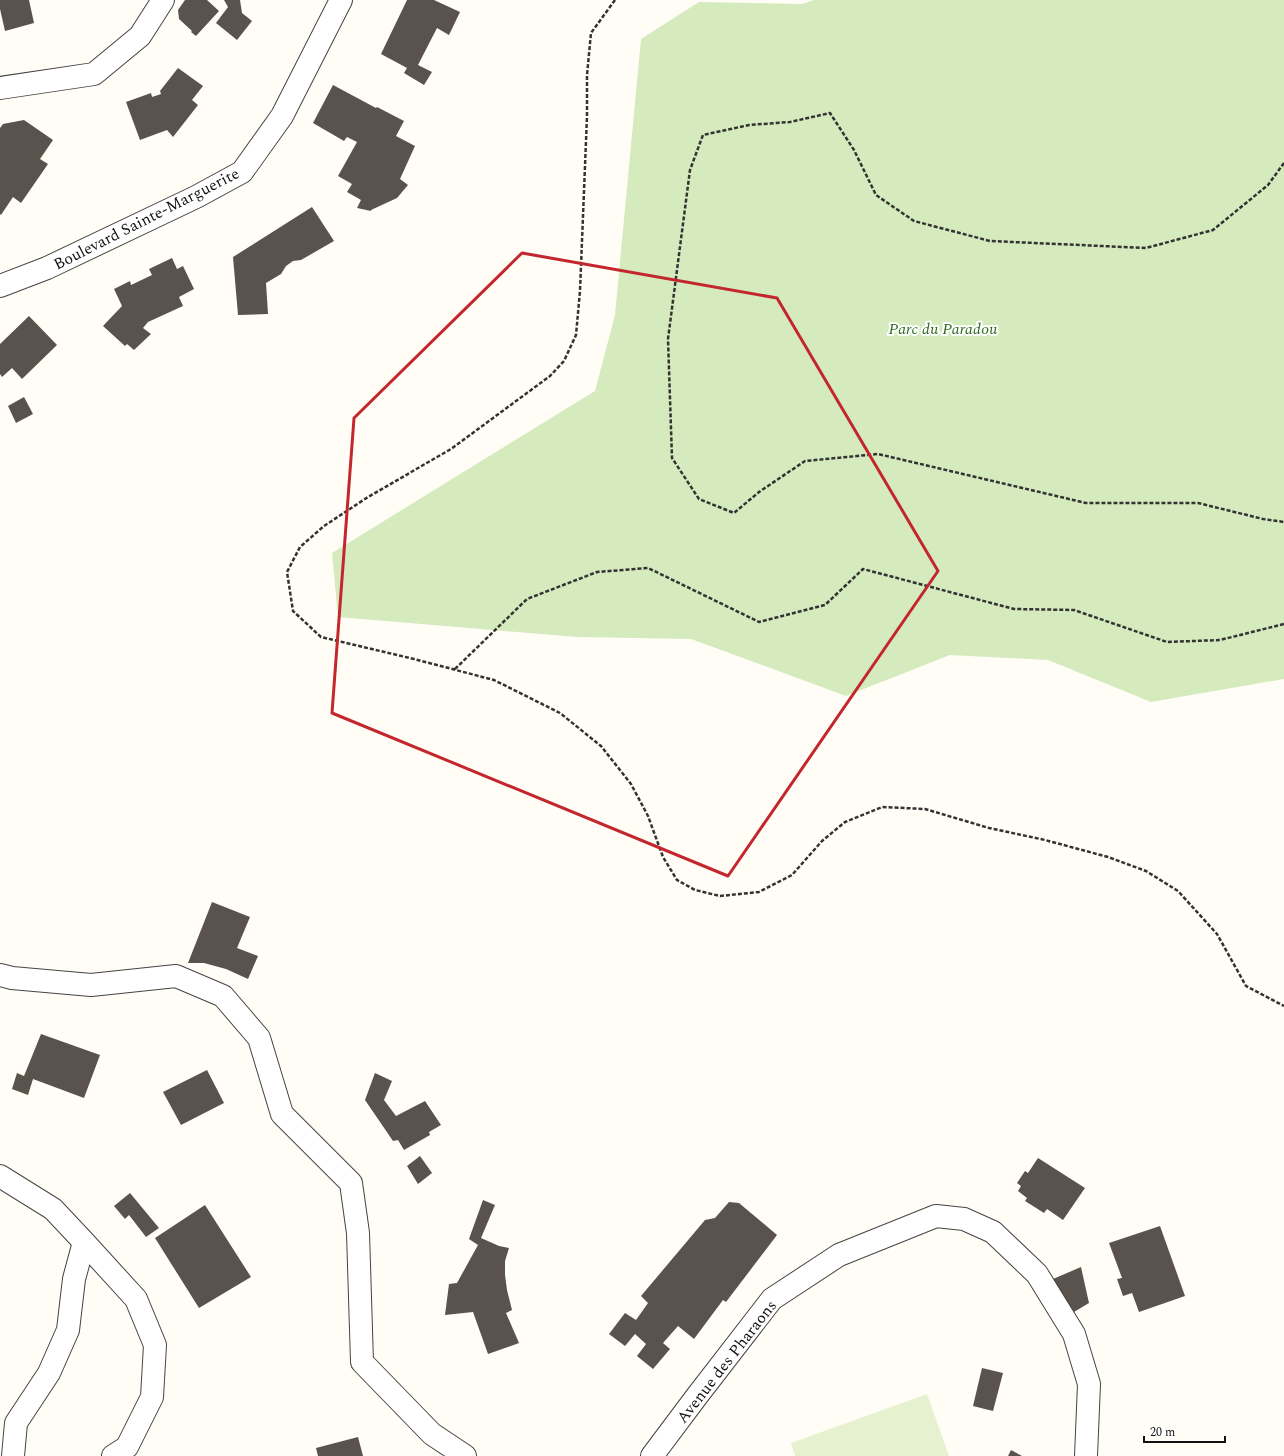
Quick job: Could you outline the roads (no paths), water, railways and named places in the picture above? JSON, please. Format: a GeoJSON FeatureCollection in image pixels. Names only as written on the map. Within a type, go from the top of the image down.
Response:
{"type":"FeatureCollection","features":[{"type":"Feature","properties":{"kind":"street"},"geometry":{"type":"LineString","coordinates":[[0,88],[94,74],[140,36],[163,0]]}},
{"type":"Feature","properties":{"kind":"street","name":"Boulevard Sainte-Marguerite"},"geometry":{"type":"LineString","coordinates":[[0,286],[47,268],[196,196],[242,172],[282,116],[341,0]]}},
{"type":"Feature","properties":{"kind":"street"},"geometry":{"type":"LineString","coordinates":[[0,976],[91,985],[176,976],[223,996],[259,1038],[282,1114],[351,1183],[358,1233],[362,1362],[432,1434],[465,1456]]}},
{"type":"Feature","properties":{"kind":"street"},"geometry":{"type":"LineString","coordinates":[[0,1176],[53,1210],[84,1242],[136,1299],[156,1346],[152,1397],[126,1447],[113,1456]]}},
{"type":"Feature","properties":{"kind":"street","name":"Avenue des Pharaons"},"geometry":{"type":"LineString","coordinates":[[652,1456],[696,1396],[772,1299],[839,1255],[936,1216],[964,1219],[993,1232],[1037,1274],[1074,1334],[1088,1384],[1086,1456]]}},
{"type":"Feature","properties":{"kind":"street"},"geometry":{"type":"LineString","coordinates":[[13,1456],[16,1423],[48,1373],[68,1330],[74,1279],[84,1242]]}},
{"type":"Feature","properties":{"kind":"park label","name":"Parc du Paradou"},"geometry":{"type":"Point","coordinates":[943,328]}}]}
